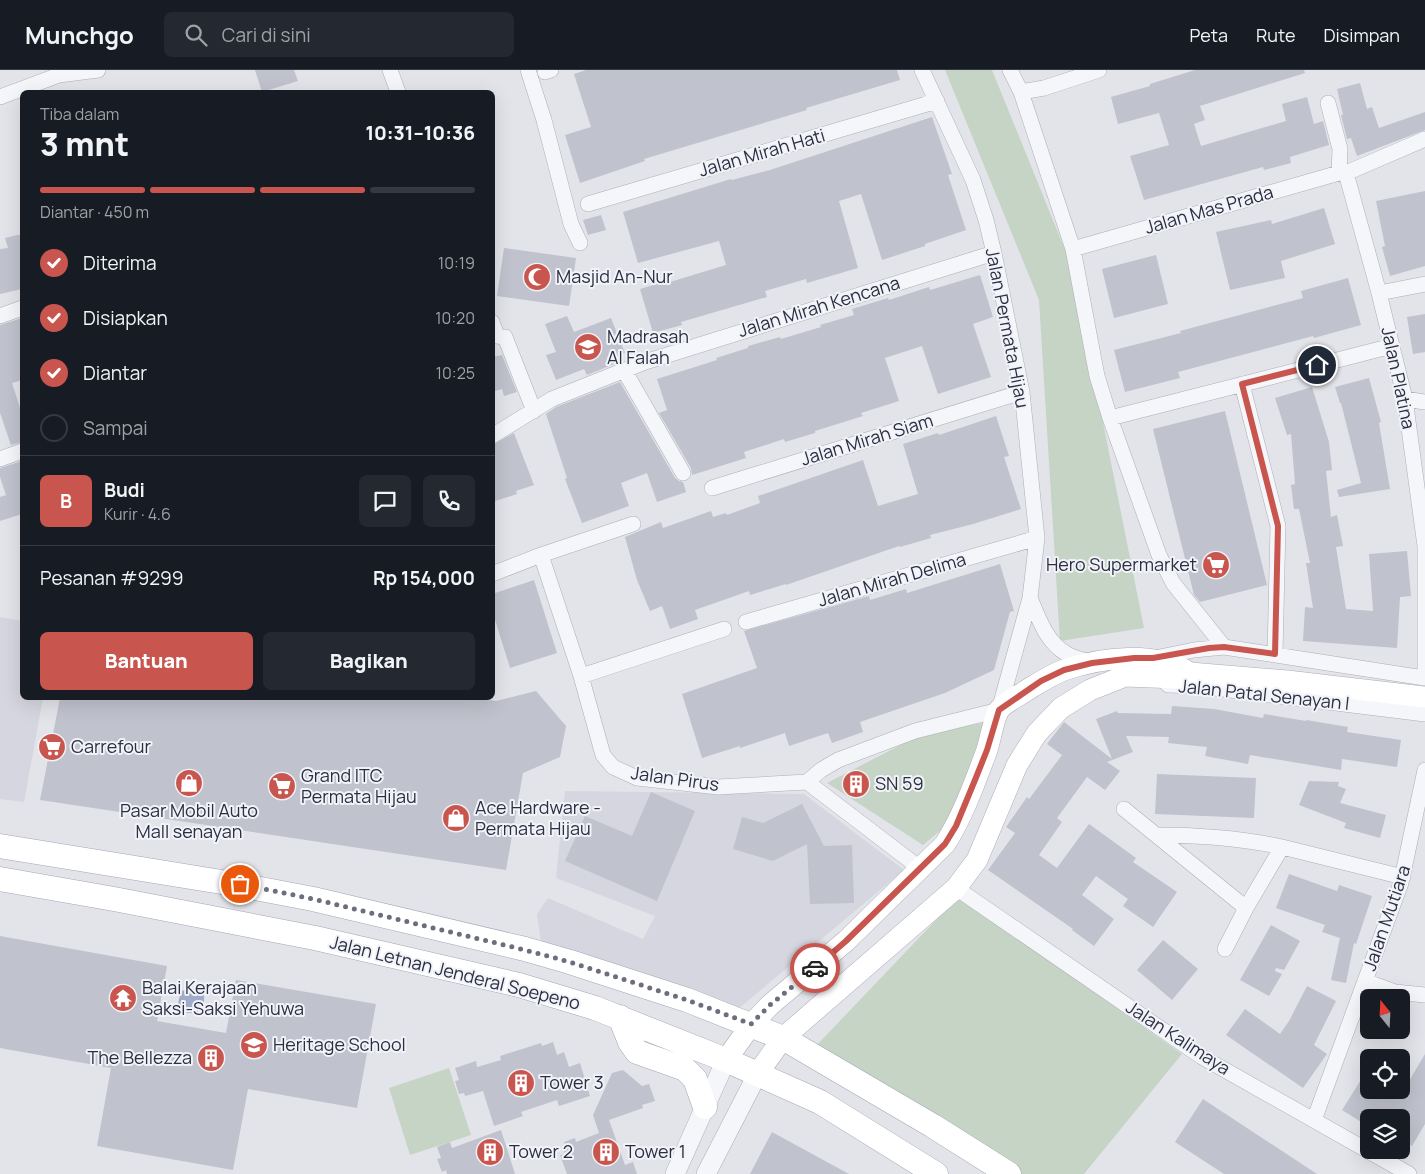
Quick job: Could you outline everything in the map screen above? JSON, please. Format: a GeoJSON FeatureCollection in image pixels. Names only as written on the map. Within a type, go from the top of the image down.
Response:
{"type":"FeatureCollection","features":[{"type":"Feature","properties":{"kind":"main road","name":"Jalan Permata Hijau"},"geometry":{"type":"LineString","coordinates":[[726,1060],[751,1024],[770,1005],[846,941],[945,844],[956,826],[987,750],[999,710],[1041,681],[1064,670],[1092,663],[1134,658],[1153,658],[1198,674]]}},
{"type":"Feature","properties":{"kind":"main road"},"geometry":{"type":"LineString","coordinates":[[758,1073],[783,1038],[956,888],[977,860],[1017,765],[1037,733],[1061,708],[1075,698],[1103,684],[1125,676],[1178,678],[1198,674]]}},
{"type":"Feature","properties":{"kind":"main road","name":"Jalan Patal Senayan I"},"geometry":{"type":"LineString","coordinates":[[1198,674],[1287,681],[1425,697]]}},
{"type":"Feature","properties":{"kind":"main road"},"geometry":{"type":"LineString","coordinates":[[987,750],[1000,761],[1017,765]]}},
{"type":"Feature","properties":{"kind":"main road"},"geometry":{"type":"LineString","coordinates":[[78,839],[90,861]]}},
{"type":"Feature","properties":{"kind":"main road","name":"Jalan Letnan Jenderal Soepeno"},"geometry":{"type":"LineString","coordinates":[[0,846],[240,884],[320,891],[570,962],[687,1000],[783,1038],[933,1126],[1009,1174]]}},
{"type":"Feature","properties":{"kind":"main road","name":"Jalan Letnan Jenderal Soepeno"},"geometry":{"type":"LineString","coordinates":[[0,880],[114,898],[231,921],[315,938],[519,985],[620,1017],[758,1073],[820,1102],[936,1174]]}},
{"type":"Feature","properties":{"kind":"main road"},"geometry":{"type":"LineString","coordinates":[[519,985],[526,982],[533,969],[530,951]]}},
{"type":"Feature","properties":{"kind":"main road"},"geometry":{"type":"LineString","coordinates":[[620,1017],[636,1052],[685,1068],[694,1080],[705,1107]]}},
{"type":"Feature","properties":{"kind":"street"},"geometry":{"type":"LineString","coordinates":[[0,97],[63,74],[98,70]]}},
{"type":"Feature","properties":{"kind":"street"},"geometry":{"type":"LineString","coordinates":[[390,70],[397,90]]}},
{"type":"Feature","properties":{"kind":"street"},"geometry":{"type":"LineString","coordinates":[[528,70],[544,120],[572,224],[580,243]]}},
{"type":"Feature","properties":{"kind":"street","name":"Jalan Permata Hijau"},"geometry":{"type":"LineString","coordinates":[[922,70],[973,180],[994,253],[1022,392],[1037,538],[1030,598],[999,710]]}},
{"type":"Feature","properties":{"kind":"street"},"geometry":{"type":"LineString","coordinates":[[1010,70],[1021,92],[1073,248],[1097,376],[1159,555],[1173,583],[1224,647]]}},
{"type":"Feature","properties":{"kind":"street"},"geometry":{"type":"LineString","coordinates":[[1021,92],[1044,88],[1099,70]]}},
{"type":"Feature","properties":{"kind":"street","name":"Jalan Mirah Hati"},"geometry":{"type":"LineString","coordinates":[[588,204],[937,101]]}},
{"type":"Feature","properties":{"kind":"street","name":"Jalan Platina"},"geometry":{"type":"LineString","coordinates":[[1328,103],[1340,149],[1343,173],[1379,293],[1405,399],[1425,546],[1425,678]]}},
{"type":"Feature","properties":{"kind":"street","name":"Jalan Mas Prada"},"geometry":{"type":"LineString","coordinates":[[1073,248],[1343,173],[1425,139]]}},
{"type":"Feature","properties":{"kind":"street","name":"Jalan Mirah Kencana"},"geometry":{"type":"LineString","coordinates":[[495,434],[552,399],[645,362],[994,253]]}},
{"type":"Feature","properties":{"kind":"street"},"geometry":{"type":"LineString","coordinates":[[1379,293],[1425,284]]}},
{"type":"Feature","properties":{"kind":"street"},"geometry":{"type":"LineString","coordinates":[[0,316],[20,309]]}},
{"type":"Feature","properties":{"kind":"street"},"geometry":{"type":"LineString","coordinates":[[495,330],[497,336],[505,337],[534,411]]}},
{"type":"Feature","properties":{"kind":"street"},"geometry":{"type":"LineString","coordinates":[[1110,418],[1392,346]]}},
{"type":"Feature","properties":{"kind":"street"},"geometry":{"type":"LineString","coordinates":[[624,370],[683,473]]}},
{"type":"Feature","properties":{"kind":"street"},"geometry":{"type":"LineString","coordinates":[[1242,384],[1278,526],[1275,654]]}},
{"type":"Feature","properties":{"kind":"street","name":"Jalan Mirah Siam"},"geometry":{"type":"LineString","coordinates":[[712,488],[1022,392]]}},
{"type":"Feature","properties":{"kind":"street"},"geometry":{"type":"LineString","coordinates":[[1405,399],[1425,402]]}},
{"type":"Feature","properties":{"kind":"street"},"geometry":{"type":"LineString","coordinates":[[0,459],[20,452]]}},
{"type":"Feature","properties":{"kind":"street"},"geometry":{"type":"LineString","coordinates":[[495,573],[633,524]]}},
{"type":"Feature","properties":{"kind":"street","name":"Jalan Mirah Delima"},"geometry":{"type":"LineString","coordinates":[[746,622],[1037,538]]}},
{"type":"Feature","properties":{"kind":"street","name":"Jalan Pirus"},"geometry":{"type":"LineString","coordinates":[[541,555],[603,755],[613,767],[637,778],[718,787],[807,782]]}},
{"type":"Feature","properties":{"kind":"street","name":"Jalan Permata Hijau"},"geometry":{"type":"LineString","coordinates":[[1030,598],[1044,631],[1056,646],[1069,656],[1092,663]]}},
{"type":"Feature","properties":{"kind":"street"},"geometry":{"type":"LineString","coordinates":[[580,676],[724,629]]}},
{"type":"Feature","properties":{"kind":"street","name":"Jalan Patal Senayan I"},"geometry":{"type":"LineString","coordinates":[[1153,658],[1194,650],[1224,647],[1425,678]]}},
{"type":"Feature","properties":{"kind":"street","name":"Jalan Patal Senayan I"},"geometry":{"type":"LineString","coordinates":[[1103,684],[1198,686],[1425,714]]}},
{"type":"Feature","properties":{"kind":"street"},"geometry":{"type":"LineString","coordinates":[[920,869],[807,782],[821,770],[838,760],[921,729],[999,710]]}},
{"type":"Feature","properties":{"kind":"street","name":"Jalan Mutiara"},"geometry":{"type":"LineString","coordinates":[[1314,1120],[1403,877],[1425,770]]}},
{"type":"Feature","properties":{"kind":"street"},"geometry":{"type":"LineString","coordinates":[[1124,809],[1246,908]]}},
{"type":"Feature","properties":{"kind":"street"},"geometry":{"type":"LineString","coordinates":[[1156,835],[1194,835],[1248,840],[1403,877]]}},
{"type":"Feature","properties":{"kind":"street"},"geometry":{"type":"LineString","coordinates":[[1225,949],[1246,908],[1282,847]]}},
{"type":"Feature","properties":{"kind":"street","name":"Jalan Kalimaya"},"geometry":{"type":"LineString","coordinates":[[956,888],[1202,1057],[1409,1174]]}},
{"type":"Feature","properties":{"kind":"street"},"geometry":{"type":"LineString","coordinates":[[1365,981],[1395,992],[1425,995]]}},
{"type":"Feature","properties":{"kind":"street","name":"Jalan Permata Hijau"},"geometry":{"type":"LineString","coordinates":[[675,1174],[726,1060]]}},
{"type":"Feature","properties":{"kind":"street"},"geometry":{"type":"LineString","coordinates":[[706,1174],[758,1073]]}},
{"type":"Feature","properties":{"kind":"shaded area"},"geometry":{"type":"Polygon","coordinates":[[[0,617],[20,621],[20,700],[43,700],[24,802],[0,799],[0,617]]]}},
{"type":"Feature","properties":{"kind":"shaded area"},"geometry":{"type":"Polygon","coordinates":[[[565,791],[804,794],[904,870],[738,1009],[542,949],[537,914],[548,898],[643,939],[655,916],[556,878],[565,791]]]}},
{"type":"Feature","properties":{"kind":"green space"},"geometry":{"type":"Polygon","coordinates":[[[945,70],[992,70],[1072,267],[1144,628],[1060,641],[1039,300],[945,70]]]}},
{"type":"Feature","properties":{"kind":"green space"},"geometry":{"type":"Polygon","coordinates":[[[995,721],[953,820],[923,845],[827,783],[922,734],[995,721]]]}},
{"type":"Feature","properties":{"kind":"green space"},"geometry":{"type":"Polygon","coordinates":[[[958,897],[1182,1054],[1084,1174],[1018,1174],[815,1047],[958,897]]]}},
{"type":"Feature","properties":{"kind":"green space"},"geometry":{"type":"Polygon","coordinates":[[[449,1068],[471,1135],[410,1155],[389,1088],[449,1068]]]}},
{"type":"Feature","properties":{"kind":"water"},"geometry":{"type":"Polygon","coordinates":[[[192,989],[204,991],[204,1003],[197,1013],[184,1013],[178,1004],[181,991],[192,989]]]}},
{"type":"Feature","properties":{"kind":"building"},"geometry":{"type":"Polygon","coordinates":[[[255,70],[294,70],[298,81],[269,90],[261,90],[255,70]]]}},
{"type":"Feature","properties":{"kind":"building"},"geometry":{"type":"Polygon","coordinates":[[[586,70],[897,70],[900,80],[644,159],[645,161],[580,183],[565,135],[591,127],[574,74],[586,70]]]}},
{"type":"Feature","properties":{"kind":"building"},"geometry":{"type":"Polygon","coordinates":[[[1195,70],[1304,70],[1305,73],[1200,106],[1205,120],[1194,124],[1201,146],[1286,121],[1282,104],[1307,97],[1314,124],[1323,121],[1329,145],[1290,157],[1291,163],[1264,170],[1263,167],[1144,200],[1130,156],[1169,145],[1159,113],[1118,124],[1111,97],[1195,70]]]}},
{"type":"Feature","properties":{"kind":"building"},"geometry":{"type":"Polygon","coordinates":[[[1360,83],[1367,109],[1372,107],[1379,128],[1425,112],[1425,130],[1357,156],[1351,138],[1347,139],[1337,89],[1360,83]]]}},
{"type":"Feature","properties":{"kind":"building"},"geometry":{"type":"Polygon","coordinates":[[[932,117],[952,174],[948,175],[966,230],[882,260],[861,194],[839,201],[858,268],[807,283],[806,279],[765,291],[767,297],[681,322],[682,325],[653,333],[640,289],[726,265],[719,241],[638,263],[623,212],[731,179],[770,170],[932,117]]]}},
{"type":"Feature","properties":{"kind":"building"},"geometry":{"type":"Polygon","coordinates":[[[1425,191],[1425,266],[1390,276],[1382,247],[1385,246],[1376,201],[1425,191]]]}},
{"type":"Feature","properties":{"kind":"building"},"geometry":{"type":"Polygon","coordinates":[[[1324,208],[1335,244],[1281,261],[1285,278],[1230,290],[1216,232],[1271,220],[1272,224],[1324,208]]]}},
{"type":"Feature","properties":{"kind":"building"},"geometry":{"type":"Polygon","coordinates":[[[601,215],[606,230],[588,235],[583,220],[601,215]]]}},
{"type":"Feature","properties":{"kind":"building"},"geometry":{"type":"Polygon","coordinates":[[[20,234],[20,289],[0,294],[0,249],[8,248],[5,238],[20,234]]]}},
{"type":"Feature","properties":{"kind":"building","name":"Masjid An-Nur"},"geometry":{"type":"Polygon","coordinates":[[[504,248],[576,258],[569,306],[497,296],[504,248]]]}},
{"type":"Feature","properties":{"kind":"building"},"geometry":{"type":"Polygon","coordinates":[[[1156,255],[1168,304],[1114,318],[1102,269],[1156,255]]]}},
{"type":"Feature","properties":{"kind":"building"},"geometry":{"type":"Polygon","coordinates":[[[980,275],[993,317],[973,324],[991,377],[938,394],[922,346],[885,358],[899,401],[861,413],[863,416],[815,431],[815,433],[785,442],[784,439],[744,452],[746,458],[692,475],[691,468],[659,413],[667,410],[657,379],[717,360],[716,358],[748,348],[748,346],[780,337],[781,339],[821,327],[820,325],[854,315],[852,309],[888,298],[889,300],[929,287],[930,290],[980,275]]]}},
{"type":"Feature","properties":{"kind":"building"},"geometry":{"type":"Polygon","coordinates":[[[1348,278],[1361,325],[1178,372],[1180,378],[1125,392],[1114,350],[1303,298],[1301,291],[1348,278]]]}},
{"type":"Feature","properties":{"kind":"building"},"geometry":{"type":"Polygon","coordinates":[[[1425,314],[1425,352],[1413,354],[1407,317],[1425,314]]]}},
{"type":"Feature","properties":{"kind":"building","name":"Madrasah Al Falah"},"geometry":{"type":"Polygon","coordinates":[[[567,316],[574,332],[611,318],[625,353],[617,356],[619,362],[587,375],[584,369],[556,380],[546,355],[556,352],[545,324],[567,316]]]}},
{"type":"Feature","properties":{"kind":"building"},"geometry":{"type":"Polygon","coordinates":[[[20,319],[20,381],[12,383],[20,408],[20,443],[11,445],[0,413],[0,325],[20,319]]]}},
{"type":"Feature","properties":{"kind":"building"},"geometry":{"type":"Polygon","coordinates":[[[502,355],[517,392],[504,396],[502,389],[495,391],[495,356],[502,355]]]}},
{"type":"Feature","properties":{"kind":"building"},"geometry":{"type":"Polygon","coordinates":[[[1369,378],[1381,422],[1379,423],[1390,489],[1339,497],[1337,490],[1361,483],[1341,403],[1335,387],[1369,378]]]}},
{"type":"Feature","properties":{"kind":"building"},"geometry":{"type":"Polygon","coordinates":[[[620,382],[675,478],[683,482],[686,492],[657,502],[647,473],[621,483],[629,506],[582,523],[565,479],[567,478],[546,414],[556,407],[620,382]]]}},
{"type":"Feature","properties":{"kind":"building"},"geometry":{"type":"Polygon","coordinates":[[[1312,387],[1329,442],[1332,470],[1326,471],[1331,517],[1337,515],[1343,546],[1336,547],[1346,609],[1373,611],[1369,554],[1407,551],[1411,596],[1400,597],[1397,648],[1303,641],[1305,607],[1313,608],[1306,563],[1310,563],[1299,509],[1294,509],[1291,485],[1295,484],[1291,434],[1287,435],[1275,398],[1312,387]]]}},
{"type":"Feature","properties":{"kind":"building"},"geometry":{"type":"Polygon","coordinates":[[[1225,411],[1267,585],[1200,602],[1194,595],[1153,429],[1225,411]]]}},
{"type":"Feature","properties":{"kind":"building"},"geometry":{"type":"Polygon","coordinates":[[[996,416],[1009,456],[1004,457],[1021,509],[930,535],[931,538],[899,546],[786,585],[750,595],[749,591],[695,610],[698,619],[670,629],[662,606],[650,611],[637,580],[625,537],[661,522],[663,528],[711,511],[713,517],[726,513],[727,515],[760,503],[758,496],[863,460],[878,506],[918,494],[903,444],[938,433],[939,435],[996,416]]]}},
{"type":"Feature","properties":{"kind":"building"},"geometry":{"type":"Polygon","coordinates":[[[514,433],[534,485],[516,491],[517,494],[495,501],[495,443],[514,433]]]}},
{"type":"Feature","properties":{"kind":"building"},"geometry":{"type":"Polygon","coordinates":[[[20,462],[20,515],[0,521],[0,497],[6,495],[0,477],[0,468],[20,462]]]}},
{"type":"Feature","properties":{"kind":"building"},"geometry":{"type":"Polygon","coordinates":[[[1000,564],[1014,611],[1010,612],[994,670],[945,693],[860,722],[863,732],[832,743],[828,733],[789,746],[785,733],[702,758],[682,694],[757,668],[744,631],[869,596],[870,600],[906,589],[907,593],[1000,564]]]}},
{"type":"Feature","properties":{"kind":"building"},"geometry":{"type":"Polygon","coordinates":[[[534,580],[557,653],[510,668],[495,620],[495,593],[534,580]]]}},
{"type":"Feature","properties":{"kind":"building","name":"Grand ITC Permata Hijau"},"geometry":{"type":"Polygon","coordinates":[[[536,691],[566,726],[560,757],[523,773],[506,870],[40,800],[60,700],[496,701],[536,691]]]}},
{"type":"Feature","properties":{"kind":"building"},"geometry":{"type":"Polygon","coordinates":[[[1172,706],[1214,709],[1263,718],[1264,714],[1306,720],[1348,727],[1347,732],[1401,740],[1397,767],[1342,759],[1341,770],[1250,755],[1248,764],[1205,756],[1207,747],[1168,743],[1169,737],[1126,736],[1133,752],[1107,762],[1120,771],[1105,790],[1087,777],[1057,818],[1062,822],[1039,855],[1057,868],[1089,824],[1136,858],[1133,862],[1177,892],[1153,927],[1123,906],[1128,899],[1096,876],[1082,895],[1114,919],[1094,946],[1073,929],[988,870],[1015,833],[1006,827],[1027,797],[1029,799],[1062,755],[1047,744],[1064,722],[1112,759],[1096,719],[1117,711],[1118,713],[1171,714],[1172,706]]]}},
{"type":"Feature","properties":{"kind":"building"},"geometry":{"type":"Polygon","coordinates":[[[1157,774],[1256,778],[1254,818],[1155,814],[1157,774]]]}},
{"type":"Feature","properties":{"kind":"building","name":"SN 59"},"geometry":{"type":"Polygon","coordinates":[[[865,776],[865,790],[847,791],[846,778],[865,776]]]}},
{"type":"Feature","properties":{"kind":"building"},"geometry":{"type":"Polygon","coordinates":[[[1309,781],[1339,782],[1338,786],[1346,789],[1340,803],[1386,815],[1380,838],[1344,828],[1346,823],[1299,805],[1309,781]]]}},
{"type":"Feature","properties":{"kind":"building"},"geometry":{"type":"Polygon","coordinates":[[[651,792],[695,811],[657,901],[565,861],[585,816],[632,836],[651,792]]]}},
{"type":"Feature","properties":{"kind":"building"},"geometry":{"type":"Polygon","coordinates":[[[802,804],[824,846],[852,845],[854,903],[810,904],[807,844],[773,861],[733,849],[742,817],[763,823],[802,804]]]}},
{"type":"Feature","properties":{"kind":"building"},"geometry":{"type":"Polygon","coordinates":[[[1289,874],[1337,891],[1339,885],[1372,896],[1356,944],[1354,943],[1346,983],[1331,980],[1340,938],[1322,932],[1325,925],[1276,908],[1289,874]]]}},
{"type":"Feature","properties":{"kind":"building"},"geometry":{"type":"Polygon","coordinates":[[[1271,925],[1300,941],[1284,970],[1276,968],[1275,971],[1282,974],[1269,996],[1240,980],[1271,925]]]}},
{"type":"Feature","properties":{"kind":"building","name":"The Bellezza"},"geometry":{"type":"Polygon","coordinates":[[[0,936],[167,966],[157,1021],[226,1033],[236,980],[376,1004],[357,1108],[248,1089],[233,1170],[97,1146],[111,1068],[0,1048],[0,936]]]}},
{"type":"Feature","properties":{"kind":"building"},"geometry":{"type":"Polygon","coordinates":[[[1163,940],[1198,969],[1172,1000],[1137,970],[1163,940]]]}},
{"type":"Feature","properties":{"kind":"building"},"geometry":{"type":"Polygon","coordinates":[[[1307,986],[1336,1001],[1314,1045],[1327,1054],[1303,1088],[1226,1035],[1245,1009],[1280,1034],[1307,986]]]}},
{"type":"Feature","properties":{"kind":"building","name":"Tower 3"},"geometry":{"type":"Polygon","coordinates":[[[553,1042],[557,1055],[564,1052],[569,1067],[580,1063],[590,1096],[559,1106],[557,1100],[521,1112],[523,1116],[494,1126],[483,1091],[465,1096],[464,1093],[459,1094],[455,1081],[459,1080],[455,1068],[476,1061],[477,1067],[501,1060],[500,1056],[541,1043],[542,1046],[553,1042]]]}},
{"type":"Feature","properties":{"kind":"building"},"geometry":{"type":"Polygon","coordinates":[[[1425,1054],[1425,1124],[1412,1146],[1410,1145],[1410,1109],[1360,1109],[1360,1121],[1342,1110],[1360,1081],[1360,1099],[1410,1099],[1410,1079],[1425,1054]]]}},
{"type":"Feature","properties":{"kind":"building"},"geometry":{"type":"Polygon","coordinates":[[[623,1070],[642,1086],[649,1084],[655,1101],[642,1105],[643,1108],[609,1120],[625,1165],[633,1162],[637,1174],[567,1174],[560,1155],[565,1154],[562,1147],[565,1146],[564,1142],[575,1138],[576,1142],[599,1133],[593,1115],[612,1073],[623,1070]]]}},
{"type":"Feature","properties":{"kind":"building"},"geometry":{"type":"Polygon","coordinates":[[[1203,1099],[1317,1174],[1224,1174],[1175,1142],[1203,1099]]]}},
{"type":"Feature","properties":{"kind":"building","name":"Tower 2"},"geometry":{"type":"Polygon","coordinates":[[[501,1130],[515,1174],[447,1174],[446,1170],[442,1172],[437,1159],[441,1158],[437,1147],[450,1142],[452,1148],[501,1130]]]}},
{"type":"Feature","properties":{"kind":"building"},"geometry":{"type":"Polygon","coordinates":[[[772,1132],[849,1174],[750,1174],[772,1132]]]}},
{"type":"Feature","properties":{"kind":"way so far"},"geometry":{"type":"LineString","coordinates":[[240,884],[313,899],[570,962],[687,1000],[751,1024],[770,1005],[815,968]]}},
{"type":"Feature","properties":{"kind":"place","name":"Masjid An-Nur"},"geometry":{"type":"Point","coordinates":[537,277]}},
{"type":"Feature","properties":{"kind":"place","name":"Madrasah Al Falah"},"geometry":{"type":"Point","coordinates":[588,347]}},
{"type":"Feature","properties":{"kind":"place","name":"Hero Supermarket"},"geometry":{"type":"Point","coordinates":[1216,565]}},
{"type":"Feature","properties":{"kind":"place","name":"Carrefour"},"geometry":{"type":"Point","coordinates":[52,747]}},
{"type":"Feature","properties":{"kind":"place","name":"Pasar Mobil Auto Mall senayan"},"geometry":{"type":"Point","coordinates":[189,783]}},
{"type":"Feature","properties":{"kind":"place","name":"SN 59"},"geometry":{"type":"Point","coordinates":[856,784]}},
{"type":"Feature","properties":{"kind":"place","name":"Grand ITC Permata Hijau"},"geometry":{"type":"Point","coordinates":[282,786]}},
{"type":"Feature","properties":{"kind":"place","name":"Ace Hardware - Permata Hijau"},"geometry":{"type":"Point","coordinates":[456,818]}},
{"type":"Feature","properties":{"kind":"place","name":"Balai Kerajaan Saksi-Saksi Yehuwa"},"geometry":{"type":"Point","coordinates":[123,998]}},
{"type":"Feature","properties":{"kind":"place","name":"Heritage School"},"geometry":{"type":"Point","coordinates":[254,1045]}},
{"type":"Feature","properties":{"kind":"place","name":"The Bellezza"},"geometry":{"type":"Point","coordinates":[211,1058]}},
{"type":"Feature","properties":{"kind":"place","name":"Tower 3"},"geometry":{"type":"Point","coordinates":[521,1083]}},
{"type":"Feature","properties":{"kind":"place","name":"Tower 2"},"geometry":{"type":"Point","coordinates":[490,1152]}},
{"type":"Feature","properties":{"kind":"place","name":"Tower 1"},"geometry":{"type":"Point","coordinates":[606,1152]}},
{"type":"Feature","properties":{"kind":"route"},"geometry":{"type":"LineString","coordinates":[[815,968],[846,941],[945,844],[956,826],[975,780],[987,750],[999,710],[1018,696],[1041,681],[1064,670],[1092,663],[1134,658],[1153,658],[1194,650],[1224,647],[1275,654],[1278,526],[1242,384],[1317,365]]}}]}
